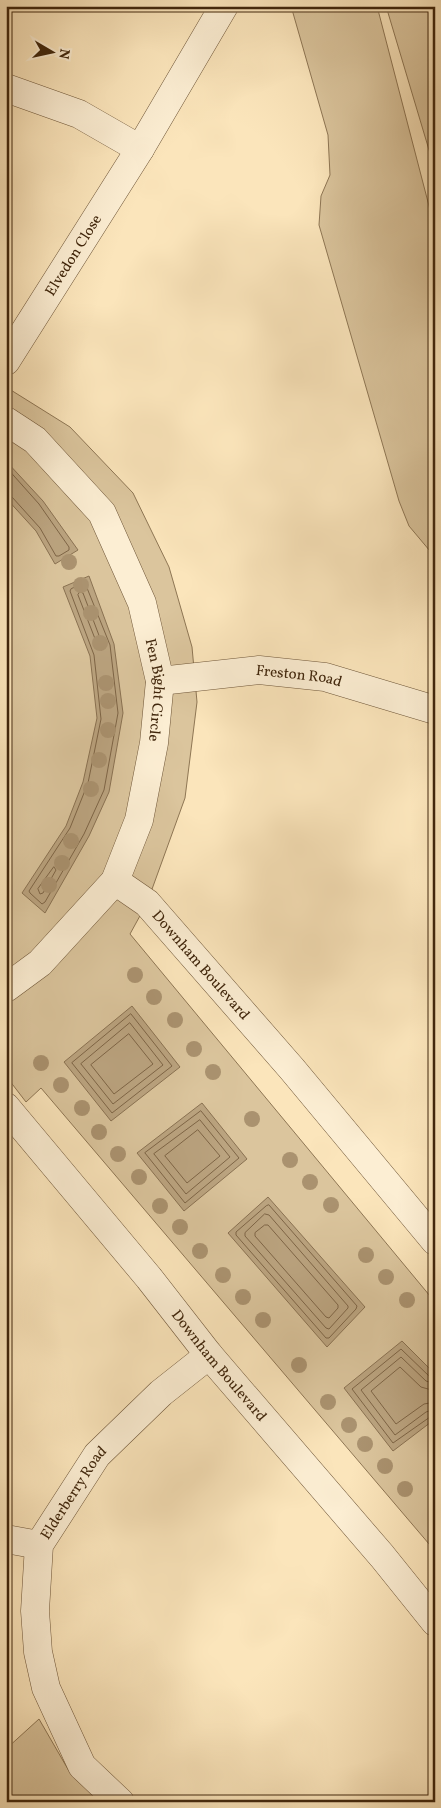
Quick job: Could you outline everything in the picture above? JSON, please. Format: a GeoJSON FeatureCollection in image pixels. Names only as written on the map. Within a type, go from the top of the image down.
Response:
{"type":"FeatureCollection","features":[{"type":"Feature","properties":{"kind":"street","name":"Elvedon Close"},"geometry":{"type":"LineString","coordinates":[[6,362],[140,149],[224,6]]}},
{"type":"Feature","properties":{"kind":"street"},"geometry":{"type":"LineString","coordinates":[[6,88],[79,114],[140,149]]}},
{"type":"Feature","properties":{"kind":"street","name":"Fen Bight Circle"},"geometry":{"type":"LineString","coordinates":[[6,421],[35,440],[102,513],[142,603],[160,681],[154,743],[138,820],[115,881],[40,963],[6,988]]}},
{"type":"Feature","properties":{"kind":"street","name":"Freston Road"},"geometry":{"type":"LineString","coordinates":[[160,681],[259,670],[325,677],[435,710]]}},
{"type":"Feature","properties":{"kind":"street","name":"Downham Boulevard"},"geometry":{"type":"LineString","coordinates":[[115,881],[147,903],[292,1069],[435,1241]]}},
{"type":"Feature","properties":{"kind":"street","name":"Downham Boulevard"},"geometry":{"type":"LineString","coordinates":[[6,1107],[149,1278],[209,1355],[382,1556],[435,1622]]}},
{"type":"Feature","properties":{"kind":"street","name":"Elderberry Road"},"geometry":{"type":"LineString","coordinates":[[120,1802],[82,1766],[46,1688],[38,1652],[36,1620],[39,1545],[97,1455],[162,1393],[209,1355]]}},
{"type":"Feature","properties":{"kind":"street"},"geometry":{"type":"LineString","coordinates":[[6,1539],[39,1545]]}},
{"type":"Feature","properties":{"kind":"shaded area"},"geometry":{"type":"Polygon","coordinates":[[[291,6],[377,6],[435,229],[435,557],[409,526],[399,501],[319,225],[321,196],[330,175],[328,135],[291,6]]]}},
{"type":"Feature","properties":{"kind":"shaded area"},"geometry":{"type":"Polygon","coordinates":[[[386,6],[435,6],[435,170],[386,6]]]}},
{"type":"Feature","properties":{"kind":"shaded area"},"geometry":{"type":"Polygon","coordinates":[[[6,387],[70,427],[133,493],[169,567],[192,647],[197,702],[185,798],[147,903],[130,934],[435,1302],[435,1551],[41,1088],[26,1102],[6,1076],[6,387]]]}},
{"type":"Feature","properties":{"kind":"shaded area"},"geometry":{"type":"Polygon","coordinates":[[[39,1719],[69,1771],[99,1802],[6,1802],[6,1749],[39,1719]]]}},
{"type":"Feature","properties":{"kind":"water"},"geometry":{"type":"Polygon","coordinates":[[[6,461],[43,501],[78,550],[55,564],[36,531],[6,498],[6,461]]]}},
{"type":"Feature","properties":{"kind":"water"},"geometry":{"type":"Polygon","coordinates":[[[89,576],[114,644],[123,713],[109,792],[89,836],[45,913],[22,893],[66,826],[83,782],[97,718],[90,656],[63,587],[89,576]]]}},
{"type":"Feature","properties":{"kind":"water"},"geometry":{"type":"Polygon","coordinates":[[[132,1006],[180,1067],[111,1121],[64,1062],[132,1006]]]}},
{"type":"Feature","properties":{"kind":"water"},"geometry":{"type":"Polygon","coordinates":[[[202,1103],[247,1159],[184,1211],[137,1153],[202,1103]]]}},
{"type":"Feature","properties":{"kind":"water"},"geometry":{"type":"Polygon","coordinates":[[[268,1197],[365,1307],[327,1347],[228,1233],[268,1197]]]}},
{"type":"Feature","properties":{"kind":"water"},"geometry":{"type":"Polygon","coordinates":[[[402,1341],[435,1374],[435,1419],[393,1451],[344,1388],[402,1341]]]}}]}
